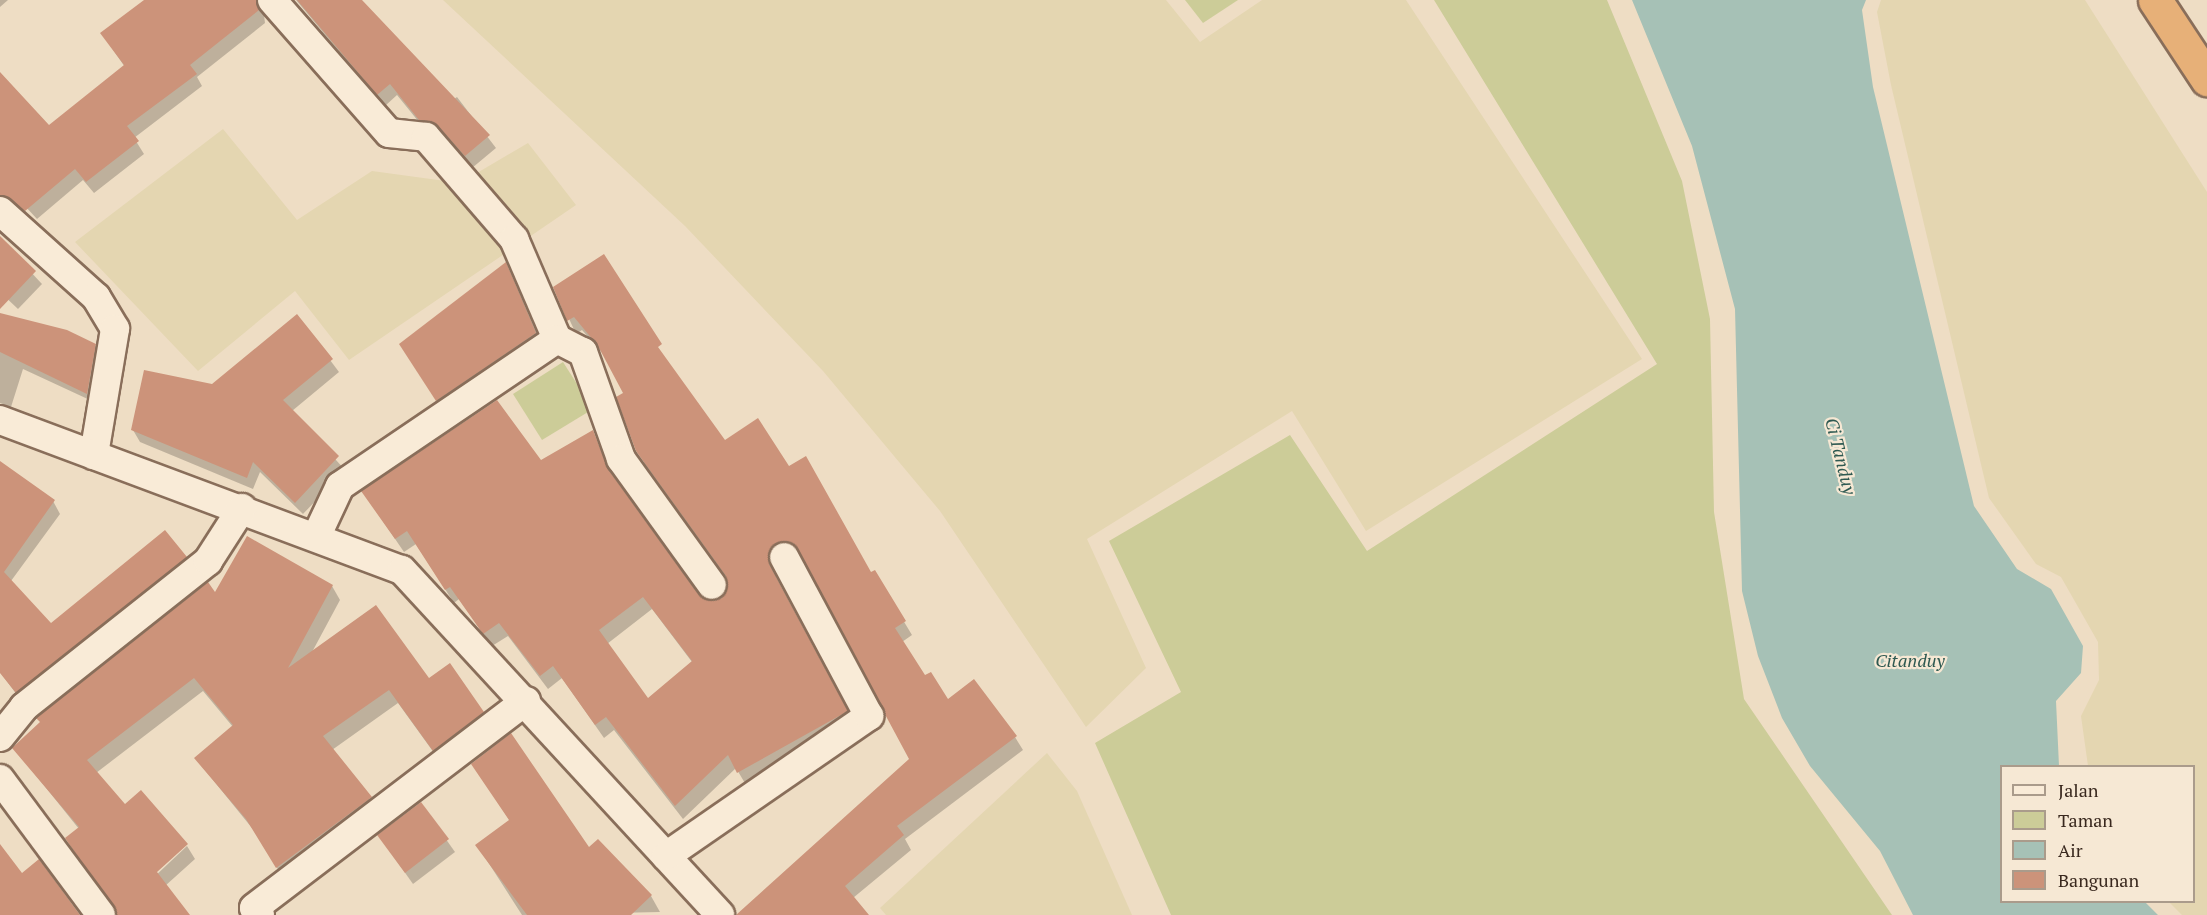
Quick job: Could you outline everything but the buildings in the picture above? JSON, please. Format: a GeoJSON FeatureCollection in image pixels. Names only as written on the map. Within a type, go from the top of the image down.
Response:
{"type":"FeatureCollection","features":[{"type":"Feature","properties":{"kind":"highway"},"geometry":{"type":"LineString","coordinates":[[2155,0],[2207,79]]}},
{"type":"Feature","properties":{"kind":"street"},"geometry":{"type":"LineString","coordinates":[[272,0],[389,133],[426,137],[514,240],[556,339],[583,352],[621,459],[712,585]]}},
{"type":"Feature","properties":{"kind":"street"},"geometry":{"type":"LineString","coordinates":[[0,211],[96,297],[115,329],[94,455]]}},
{"type":"Feature","properties":{"kind":"street"},"geometry":{"type":"LineString","coordinates":[[317,535],[340,486],[556,339]]}},
{"type":"Feature","properties":{"kind":"street"},"geometry":{"type":"LineString","coordinates":[[0,420],[317,535],[402,570],[526,701],[720,915]]}},
{"type":"Feature","properties":{"kind":"street"},"geometry":{"type":"LineString","coordinates":[[0,737],[24,706],[208,561],[242,508]]}},
{"type":"Feature","properties":{"kind":"street"},"geometry":{"type":"LineString","coordinates":[[666,856],[869,716],[784,557]]}},
{"type":"Feature","properties":{"kind":"street"},"geometry":{"type":"LineString","coordinates":[[260,915],[254,908],[526,701]]}},
{"type":"Feature","properties":{"kind":"street"},"geometry":{"type":"LineString","coordinates":[[0,780],[101,915]]}},
{"type":"Feature","properties":{"kind":"shaded area"},"geometry":{"type":"Polygon","coordinates":[[[443,0],[1166,0],[1200,42],[1262,0],[1406,0],[1642,359],[1366,531],[1292,411],[1087,539],[1146,668],[1086,727],[940,511],[823,371],[685,226],[443,0]]]}},
{"type":"Feature","properties":{"kind":"shaded area"},"geometry":{"type":"Polygon","coordinates":[[[1881,0],[2085,0],[2207,192],[2207,915],[2182,915],[2170,903],[2195,903],[2195,765],[2088,765],[2081,716],[2099,680],[2098,642],[2061,577],[2036,564],[1989,498],[1891,85],[1877,12],[1881,0]]]}},
{"type":"Feature","properties":{"kind":"shaded area"},"geometry":{"type":"Polygon","coordinates":[[[223,129],[297,220],[372,171],[460,183],[528,143],[576,205],[349,360],[295,291],[198,371],[75,242],[223,129]]]}},
{"type":"Feature","properties":{"kind":"shaded area"},"geometry":{"type":"Polygon","coordinates":[[[1047,753],[1077,791],[1132,915],[886,915],[880,908],[1047,753]]]}},
{"type":"Feature","properties":{"kind":"green space"},"geometry":{"type":"Polygon","coordinates":[[[1185,0],[1238,0],[1203,23],[1185,0]]]}},
{"type":"Feature","properties":{"kind":"green space"},"geometry":{"type":"Polygon","coordinates":[[[1434,0],[1607,0],[1682,181],[1710,319],[1714,512],[1744,699],[1892,915],[1171,915],[1095,743],[1181,692],[1109,541],[1290,435],[1367,551],[1657,364],[1434,0]]]}},
{"type":"Feature","properties":{"kind":"green space"},"geometry":{"type":"Polygon","coordinates":[[[563,362],[593,409],[542,440],[513,394],[563,362]]]}},
{"type":"Feature","properties":{"kind":"water","name":"Citanduy"},"geometry":{"type":"Polygon","coordinates":[[[1632,0],[1866,0],[1862,10],[1873,87],[1974,506],[2017,569],[2051,589],[2083,646],[2081,673],[2056,701],[2059,765],[2000,765],[2000,903],[2146,903],[2158,915],[1913,915],[1880,851],[1810,766],[1782,718],[1758,656],[1742,591],[1735,309],[1692,146],[1632,0]]]}},
{"type":"Feature","properties":{"kind":"water label","name":"Ci Tanduy"},"geometry":{"type":"Point","coordinates":[1841,456]}}]}
